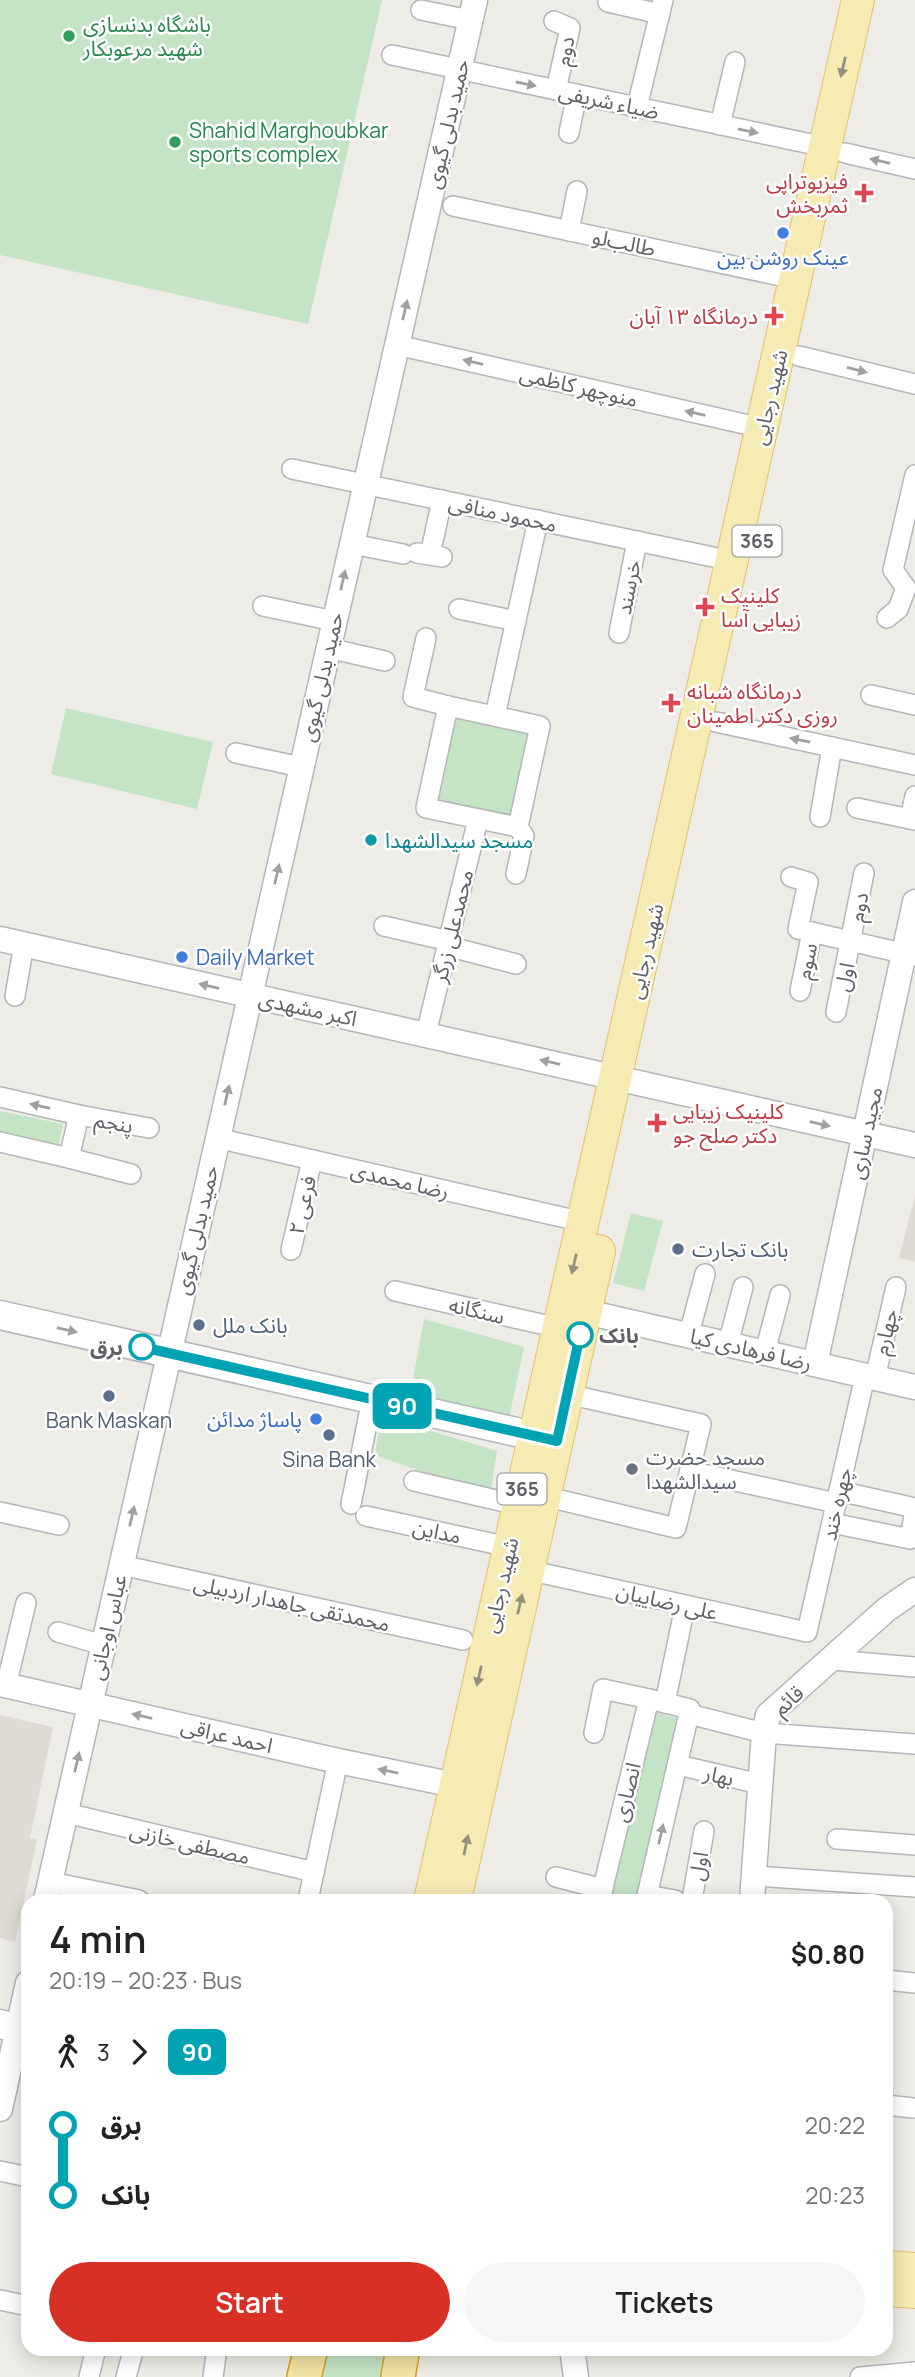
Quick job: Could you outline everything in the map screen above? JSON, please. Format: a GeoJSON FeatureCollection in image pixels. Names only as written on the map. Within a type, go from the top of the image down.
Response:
{"type":"FeatureCollection","features":[{"type":"Feature","properties":{"kind":"highway"},"geometry":{"type":"LineString","coordinates":[[304,2377],[309,2356]]}},
{"type":"Feature","properties":{"kind":"highway"},"geometry":{"type":"LineString","coordinates":[[398,2377],[402,2356]]}},
{"type":"Feature","properties":{"kind":"main road","name":"شهید رجایی"},"geometry":{"type":"LineString","coordinates":[[545,1439],[567,1394],[583,1222],[625,1080],[716,722],[799,356],[858,0]]}},
{"type":"Feature","properties":{"kind":"main road","name":"شهید رجایی"},"geometry":{"type":"LineString","coordinates":[[432,1894],[466,1787],[573,1320],[795,279],[880,0]]}},
{"type":"Feature","properties":{"kind":"main road"},"geometry":{"type":"LineString","coordinates":[[0,1315],[545,1439]]}},
{"type":"Feature","properties":{"kind":"main road","name":"شهید رجایی"},"geometry":{"type":"LineString","coordinates":[[456,1894],[466,1787]]}},
{"type":"Feature","properties":{"kind":"main road"},"geometry":{"type":"LineString","coordinates":[[893,2267],[915,2269]]}},
{"type":"Feature","properties":{"kind":"main road"},"geometry":{"type":"LineString","coordinates":[[893,2290],[915,2292]]}},
{"type":"Feature","properties":{"kind":"street"},"geometry":{"type":"LineString","coordinates":[[608,2],[661,7],[637,107]]}},
{"type":"Feature","properties":{"kind":"street"},"geometry":{"type":"LineString","coordinates":[[421,10],[472,10]]}},
{"type":"Feature","properties":{"kind":"street","name":"حمید بدلی گیوی"},"geometry":{"type":"LineString","coordinates":[[168,1353],[472,10]]}},
{"type":"Feature","properties":{"kind":"street","name":"دوم"},"geometry":{"type":"LineString","coordinates":[[554,21],[570,28],[556,90]]}},
{"type":"Feature","properties":{"kind":"street","name":"ضیاء شریفی"},"geometry":{"type":"LineString","coordinates":[[393,55],[915,169]]}},
{"type":"Feature","properties":{"kind":"street"},"geometry":{"type":"LineString","coordinates":[[720,125],[735,62]]}},
{"type":"Feature","properties":{"kind":"street"},"geometry":{"type":"LineString","coordinates":[[569,132],[577,94]]}},
{"type":"Feature","properties":{"kind":"street"},"geometry":{"type":"LineString","coordinates":[[569,231],[577,191]]}},
{"type":"Feature","properties":{"kind":"street","name":"طالب‌لو"},"geometry":{"type":"LineString","coordinates":[[453,206],[795,279]]}},
{"type":"Feature","properties":{"kind":"street","name":"منوچهر کاظمی"},"geometry":{"type":"LineString","coordinates":[[397,345],[762,428]]}},
{"type":"Feature","properties":{"kind":"street"},"geometry":{"type":"LineString","coordinates":[[799,356],[915,384]]}},
{"type":"Feature","properties":{"kind":"street","name":"محمود منافی"},"geometry":{"type":"LineString","coordinates":[[292,469],[713,557]]}},
{"type":"Feature","properties":{"kind":"street"},"geometry":{"type":"LineString","coordinates":[[887,618],[912,588],[893,570],[915,475]]}},
{"type":"Feature","properties":{"kind":"street"},"geometry":{"type":"LineString","coordinates":[[352,544],[442,557],[430,555],[442,500]]}},
{"type":"Feature","properties":{"kind":"street"},"geometry":{"type":"LineString","coordinates":[[495,716],[538,520]]}},
{"type":"Feature","properties":{"kind":"street","name":"خرسند"},"geometry":{"type":"LineString","coordinates":[[619,633],[637,541]]}},
{"type":"Feature","properties":{"kind":"street"},"geometry":{"type":"LineString","coordinates":[[263,606],[334,621]]}},
{"type":"Feature","properties":{"kind":"street"},"geometry":{"type":"LineString","coordinates":[[458,609],[516,621]]}},
{"type":"Feature","properties":{"kind":"street"},"geometry":{"type":"LineString","coordinates":[[426,638],[414,697],[540,726],[518,827]]}},
{"type":"Feature","properties":{"kind":"street"},"geometry":{"type":"LineString","coordinates":[[328,648],[385,661]]}},
{"type":"Feature","properties":{"kind":"street"},"geometry":{"type":"LineString","coordinates":[[871,695],[915,705]]}},
{"type":"Feature","properties":{"kind":"street"},"geometry":{"type":"LineString","coordinates":[[448,706],[426,808],[518,827],[524,836],[516,874]]}},
{"type":"Feature","properties":{"kind":"street"},"geometry":{"type":"LineString","coordinates":[[716,722],[915,765]]}},
{"type":"Feature","properties":{"kind":"street"},"geometry":{"type":"LineString","coordinates":[[820,817],[832,747]]}},
{"type":"Feature","properties":{"kind":"street"},"geometry":{"type":"LineString","coordinates":[[236,754],[301,767]]}},
{"type":"Feature","properties":{"kind":"street"},"geometry":{"type":"LineString","coordinates":[[857,807],[912,819],[915,796]]}},
{"type":"Feature","properties":{"kind":"street","name":"محمدعلی زرگر"},"geometry":{"type":"LineString","coordinates":[[426,1034],[478,819]]}},
{"type":"Feature","properties":{"kind":"street","name":"دوم"},"geometry":{"type":"LineString","coordinates":[[852,942],[864,873]]}},
{"type":"Feature","properties":{"kind":"street"},"geometry":{"type":"LineString","coordinates":[[791,877],[808,882],[805,930],[909,955]]}},
{"type":"Feature","properties":{"kind":"street","name":"مجید ساری"},"geometry":{"type":"LineString","coordinates":[[815,1364],[865,1134],[909,955],[915,902]]}},
{"type":"Feature","properties":{"kind":"street"},"geometry":{"type":"LineString","coordinates":[[384,926],[516,964]]}},
{"type":"Feature","properties":{"kind":"street","name":"سوم"},"geometry":{"type":"LineString","coordinates":[[800,990],[805,930]]}},
{"type":"Feature","properties":{"kind":"street","name":"اکبر مشهدی"},"geometry":{"type":"LineString","coordinates":[[0,939],[915,1145]]}},
{"type":"Feature","properties":{"kind":"street","name":"اول"},"geometry":{"type":"LineString","coordinates":[[836,1012],[852,942]]}},
{"type":"Feature","properties":{"kind":"street"},"geometry":{"type":"LineString","coordinates":[[15,996],[24,944]]}},
{"type":"Feature","properties":{"kind":"street","name":"پنجم"},"geometry":{"type":"LineString","coordinates":[[0,1097],[149,1128]]}},
{"type":"Feature","properties":{"kind":"street"},"geometry":{"type":"LineString","coordinates":[[69,1158],[79,1115]]}},
{"type":"Feature","properties":{"kind":"street","name":"رضا محمدی"},"geometry":{"type":"LineString","coordinates":[[217,1138],[583,1222]]}},
{"type":"Feature","properties":{"kind":"street"},"geometry":{"type":"LineString","coordinates":[[0,1142],[131,1174]]}},
{"type":"Feature","properties":{"kind":"street","name":"فرعی ۲"},"geometry":{"type":"LineString","coordinates":[[291,1250],[312,1160]]}},
{"type":"Feature","properties":{"kind":"street"},"geometry":{"type":"LineString","coordinates":[[689,1334],[705,1274]]}},
{"type":"Feature","properties":{"kind":"street"},"geometry":{"type":"LineString","coordinates":[[728,1344],[743,1287]]}},
{"type":"Feature","properties":{"kind":"street","name":"چهارم"},"geometry":{"type":"LineString","coordinates":[[870,1377],[896,1287]]}},
{"type":"Feature","properties":{"kind":"street","name":"سنگانه"},"geometry":{"type":"LineString","coordinates":[[395,1291],[573,1320]]}},
{"type":"Feature","properties":{"kind":"street"},"geometry":{"type":"LineString","coordinates":[[765,1352],[780,1295]]}},
{"type":"Feature","properties":{"kind":"street","name":"رضا فرهادی کیا"},"geometry":{"type":"LineString","coordinates":[[573,1320],[689,1334],[870,1377],[915,1385]]}},
{"type":"Feature","properties":{"kind":"street","name":"عباس اوجانی"},"geometry":{"type":"LineString","coordinates":[[48,1891],[168,1353]]}},
{"type":"Feature","properties":{"kind":"street","name":"چهره خند"},"geometry":{"type":"LineString","coordinates":[[807,1632],[838,1497],[870,1377]]}},
{"type":"Feature","properties":{"kind":"street"},"geometry":{"type":"LineString","coordinates":[[414,1481],[676,1528],[701,1424],[567,1394]]}},
{"type":"Feature","properties":{"kind":"street","name":"مداین"},"geometry":{"type":"LineString","coordinates":[[372,1399],[359,1510],[518,1558]]}},
{"type":"Feature","properties":{"kind":"street"},"geometry":{"type":"LineString","coordinates":[[690,1471],[838,1497],[915,1507],[910,1539],[832,1523]]}},
{"type":"Feature","properties":{"kind":"street"},"geometry":{"type":"LineString","coordinates":[[0,1512],[59,1525]]}},
{"type":"Feature","properties":{"kind":"street","name":"علی رضاییان"},"geometry":{"type":"LineString","coordinates":[[518,1558],[685,1606],[807,1632]]}},
{"type":"Feature","properties":{"kind":"street","name":"محمدتقی جاهدار اردبیلی"},"geometry":{"type":"LineString","coordinates":[[121,1565],[463,1640]]}},
{"type":"Feature","properties":{"kind":"street","name":"قائم"},"geometry":{"type":"LineString","coordinates":[[753,1888],[764,1733],[768,1715],[887,1609],[915,1590]]}},
{"type":"Feature","properties":{"kind":"street"},"geometry":{"type":"LineString","coordinates":[[3,1685],[26,1603]]}},
{"type":"Feature","properties":{"kind":"street","name":"انصاری"},"geometry":{"type":"LineString","coordinates":[[601,1894],[685,1606]]}},
{"type":"Feature","properties":{"kind":"street"},"geometry":{"type":"LineString","coordinates":[[58,1632],[103,1645]]}},
{"type":"Feature","properties":{"kind":"street"},"geometry":{"type":"LineString","coordinates":[[832,1660],[915,1667]]}},
{"type":"Feature","properties":{"kind":"street","name":"احمد عراقی"},"geometry":{"type":"LineString","coordinates":[[3,1685],[338,1762],[466,1787]]}},
{"type":"Feature","properties":{"kind":"street"},"geometry":{"type":"LineString","coordinates":[[594,1733],[603,1689],[691,1709],[689,1714],[764,1733],[915,1744]]}},
{"type":"Feature","properties":{"kind":"street","name":"انصاری"},"geometry":{"type":"LineString","coordinates":[[647,1894],[689,1714]]}},
{"type":"Feature","properties":{"kind":"street"},"geometry":{"type":"LineString","coordinates":[[309,1894],[338,1762]]}},
{"type":"Feature","properties":{"kind":"street","name":"بهار"},"geometry":{"type":"LineString","coordinates":[[678,1765],[760,1784]]}},
{"type":"Feature","properties":{"kind":"street","name":"مصطفی خازنی"},"geometry":{"type":"LineString","coordinates":[[66,1813],[314,1872]]}},
{"type":"Feature","properties":{"kind":"street","name":"اول"},"geometry":{"type":"LineString","coordinates":[[693,1894],[704,1831]]}},
{"type":"Feature","properties":{"kind":"street"},"geometry":{"type":"LineString","coordinates":[[837,1839],[915,1845]]}},
{"type":"Feature","properties":{"kind":"street"},"geometry":{"type":"LineString","coordinates":[[556,1877],[598,1894]]}},
{"type":"Feature","properties":{"kind":"street"},"geometry":{"type":"LineString","coordinates":[[753,1888],[915,1887]]}},
{"type":"Feature","properties":{"kind":"street"},"geometry":{"type":"LineString","coordinates":[[48,1891],[78,1894]]}},
{"type":"Feature","properties":{"kind":"street"},"geometry":{"type":"LineString","coordinates":[[893,1981],[915,1983]]}},
{"type":"Feature","properties":{"kind":"street"},"geometry":{"type":"LineString","coordinates":[[0,2109],[21,2007]]}},
{"type":"Feature","properties":{"kind":"street"},"geometry":{"type":"LineString","coordinates":[[893,2106],[913,2108]]}},
{"type":"Feature","properties":{"kind":"street"},"geometry":{"type":"LineString","coordinates":[[0,2171],[21,2176]]}},
{"type":"Feature","properties":{"kind":"street"},"geometry":{"type":"LineString","coordinates":[[0,2300],[21,2304]]}},
{"type":"Feature","properties":{"kind":"street"},"geometry":{"type":"LineString","coordinates":[[89,2377],[94,2356]]}},
{"type":"Feature","properties":{"kind":"street"},"geometry":{"type":"LineString","coordinates":[[126,2377],[132,2356]]}},
{"type":"Feature","properties":{"kind":"street"},"geometry":{"type":"LineString","coordinates":[[213,2377],[216,2356]]}},
{"type":"Feature","properties":{"kind":"street"},"geometry":{"type":"LineString","coordinates":[[573,2356],[576,2377]]}},
{"type":"Feature","properties":{"kind":"street"},"geometry":{"type":"LineString","coordinates":[[860,2377],[915,2372]]}},
{"type":"Feature","properties":{"kind":"shaded area"},"geometry":{"type":"Polygon","coordinates":[[[915,1195],[915,1262],[899,1258],[915,1195]]]}},
{"type":"Feature","properties":{"kind":"shaded area"},"geometry":{"type":"Polygon","coordinates":[[[0,1715],[53,1727],[30,1838],[37,1840],[25,1894],[21,1894],[21,1914],[15,1942],[0,1938],[0,1715]]]}},
{"type":"Feature","properties":{"kind":"green space","name":"Shahid Marghoubkar sports complex"},"geometry":{"type":"Polygon","coordinates":[[[0,0],[382,0],[308,324],[0,255],[0,0]]]}},
{"type":"Feature","properties":{"kind":"green space"},"geometry":{"type":"Polygon","coordinates":[[[450,706],[541,727],[518,827],[427,807],[450,706]]]}},
{"type":"Feature","properties":{"kind":"green space"},"geometry":{"type":"Polygon","coordinates":[[[66,708],[213,742],[197,809],[51,774],[66,708]]]}},
{"type":"Feature","properties":{"kind":"green space"},"geometry":{"type":"Polygon","coordinates":[[[0,1111],[63,1124],[58,1148],[0,1136],[0,1111]]]}},
{"type":"Feature","properties":{"kind":"green space"},"geometry":{"type":"Polygon","coordinates":[[[631,1213],[663,1221],[644,1291],[613,1283],[631,1213]]]}},
{"type":"Feature","properties":{"kind":"green space"},"geometry":{"type":"Polygon","coordinates":[[[424,1319],[524,1347],[509,1418],[410,1396],[424,1319]]]}},
{"type":"Feature","properties":{"kind":"green space"},"geometry":{"type":"Polygon","coordinates":[[[381,1416],[497,1451],[490,1496],[375,1455],[381,1416]]]}},
{"type":"Feature","properties":{"kind":"green space"},"geometry":{"type":"Polygon","coordinates":[[[653,1712],[685,1720],[643,1894],[609,1894],[653,1712]]]}},
{"type":"Feature","properties":{"kind":"green space"},"geometry":{"type":"Polygon","coordinates":[[[326,2356],[386,2356],[381,2377],[322,2377],[326,2356]]]}},
{"type":"Feature","properties":{"kind":"bus line","name":"90"},"geometry":{"type":"LineString","coordinates":[[142,1347],[557,1441],[580,1335]]}},
{"type":"Feature","properties":{"kind":"place","name":"باشگاه بدنسازی شهید مرعوبکار"},"geometry":{"type":"Point","coordinates":[69,36]}},
{"type":"Feature","properties":{"kind":"place","name":"Shahid Marghoubkar sports complex"},"geometry":{"type":"Point","coordinates":[175,142]}},
{"type":"Feature","properties":{"kind":"place","name":"فیزیوتراپی ثمربخش"},"geometry":{"type":"Point","coordinates":[864,193]}},
{"type":"Feature","properties":{"kind":"place","name":"عینک روشن بین"},"geometry":{"type":"Point","coordinates":[783,233]}},
{"type":"Feature","properties":{"kind":"place","name":"درمانگاه ۱۳ آبان"},"geometry":{"type":"Point","coordinates":[774,316]}},
{"type":"Feature","properties":{"kind":"place","name":"کلینیک زیبایی آسا"},"geometry":{"type":"Point","coordinates":[705,607]}},
{"type":"Feature","properties":{"kind":"place","name":"درمانگاه شبانه روزی دکتر اطمینان"},"geometry":{"type":"Point","coordinates":[671,703]}},
{"type":"Feature","properties":{"kind":"place","name":"مسجد سیدالشهدا"},"geometry":{"type":"Point","coordinates":[371,840]}},
{"type":"Feature","properties":{"kind":"place","name":"Daily Market"},"geometry":{"type":"Point","coordinates":[182,957]}},
{"type":"Feature","properties":{"kind":"place","name":"کلینیک زیبایی دکتر صلح جو"},"geometry":{"type":"Point","coordinates":[657,1123]}},
{"type":"Feature","properties":{"kind":"place","name":"بانک تجارت"},"geometry":{"type":"Point","coordinates":[678,1249]}},
{"type":"Feature","properties":{"kind":"place","name":"بانک ملل"},"geometry":{"type":"Point","coordinates":[199,1325]}},
{"type":"Feature","properties":{"kind":"place","name":"بانک"},"geometry":{"type":"Point","coordinates":[580,1335]}},
{"type":"Feature","properties":{"kind":"place","name":"برق"},"geometry":{"type":"Point","coordinates":[142,1347]}},
{"type":"Feature","properties":{"kind":"place","name":"Bank Maskan"},"geometry":{"type":"Point","coordinates":[109,1396]}},
{"type":"Feature","properties":{"kind":"place","name":"پاساژ مدائن"},"geometry":{"type":"Point","coordinates":[316,1419]}},
{"type":"Feature","properties":{"kind":"place","name":"Sina Bank"},"geometry":{"type":"Point","coordinates":[329,1435]}},
{"type":"Feature","properties":{"kind":"place","name":"مسجد حضرت سیدالشهدا"},"geometry":{"type":"Point","coordinates":[632,1469]}}]}
